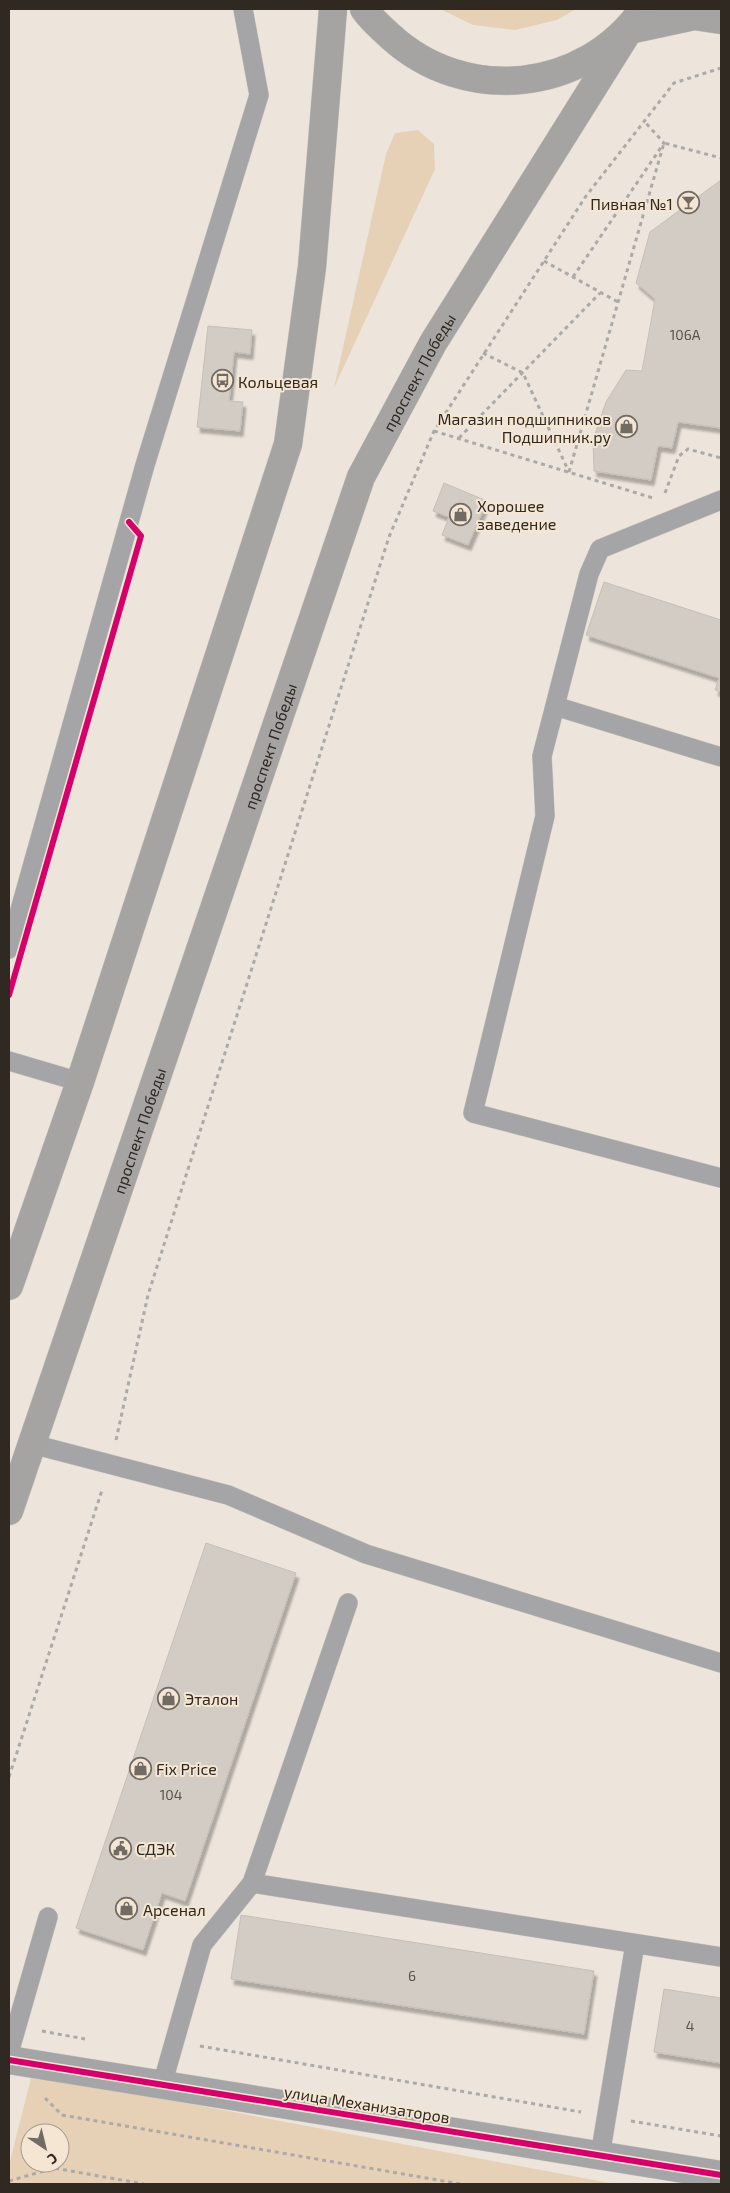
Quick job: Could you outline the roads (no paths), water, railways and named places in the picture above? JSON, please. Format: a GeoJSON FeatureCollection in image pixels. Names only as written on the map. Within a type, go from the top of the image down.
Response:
{"type":"FeatureCollection","features":[{"type":"Feature","properties":{"kind":"main road"},"geometry":{"type":"LineString","coordinates":[[9,1286],[80,1082],[288,444],[312,267],[333,9]]}},
{"type":"Feature","properties":{"kind":"main road"},"geometry":{"type":"LineString","coordinates":[[364,9],[408,53],[435,67],[464,77],[514,81],[545,77],[574,67],[603,51],[636,19],[694,16],[721,20]]}},
{"type":"Feature","properties":{"kind":"main road","name":"проспект Победы"},"geometry":{"type":"LineString","coordinates":[[9,1510],[361,477],[433,343],[636,19]]}},
{"type":"Feature","properties":{"kind":"street","name":"улица Механизаторов"},"geometry":{"type":"LineString","coordinates":[[9,2060],[721,2176]]}},
{"type":"Feature","properties":{"kind":"lane"},"geometry":{"type":"LineString","coordinates":[[9,949],[146,465],[259,95],[243,9]]}},
{"type":"Feature","properties":{"kind":"lane"},"geometry":{"type":"LineString","coordinates":[[721,500],[600,549],[589,574],[542,756],[545,816],[473,1113],[721,1178]]}},
{"type":"Feature","properties":{"kind":"lane"},"geometry":{"type":"LineString","coordinates":[[555,706],[721,757]]}},
{"type":"Feature","properties":{"kind":"lane"},"geometry":{"type":"LineString","coordinates":[[9,1061],[80,1082]]}},
{"type":"Feature","properties":{"kind":"lane"},"geometry":{"type":"LineString","coordinates":[[32,1444],[228,1495],[366,1554],[721,1663]]}},
{"type":"Feature","properties":{"kind":"lane"},"geometry":{"type":"LineString","coordinates":[[162,2085],[202,1945],[252,1883],[348,1603]]}},
{"type":"Feature","properties":{"kind":"lane"},"geometry":{"type":"LineString","coordinates":[[252,1883],[721,1958]]}},
{"type":"Feature","properties":{"kind":"lane"},"geometry":{"type":"LineString","coordinates":[[9,2053],[48,1917]]}},
{"type":"Feature","properties":{"kind":"lane"},"geometry":{"type":"LineString","coordinates":[[600,2156],[635,1944]]}},
{"type":"Feature","properties":{"kind":"place","name":"Пивная №1"},"geometry":{"type":"Point","coordinates":[689,203]}},
{"type":"Feature","properties":{"kind":"place","name":"Кольцевая"},"geometry":{"type":"Point","coordinates":[222,381]}},
{"type":"Feature","properties":{"kind":"place","name":"Магазин подшипников Подшипник.ру"},"geometry":{"type":"Point","coordinates":[627,427]}},
{"type":"Feature","properties":{"kind":"place","name":"Хорошее заведение"},"geometry":{"type":"Point","coordinates":[461,514]}},
{"type":"Feature","properties":{"kind":"place","name":"Эталон"},"geometry":{"type":"Point","coordinates":[169,1698]}},
{"type":"Feature","properties":{"kind":"place","name":"Fix Price"},"geometry":{"type":"Point","coordinates":[140,1768]}},
{"type":"Feature","properties":{"kind":"place","name":"СДЭК"},"geometry":{"type":"Point","coordinates":[120,1848]}},
{"type":"Feature","properties":{"kind":"place","name":"Арсенал"},"geometry":{"type":"Point","coordinates":[127,1909]}}]}
